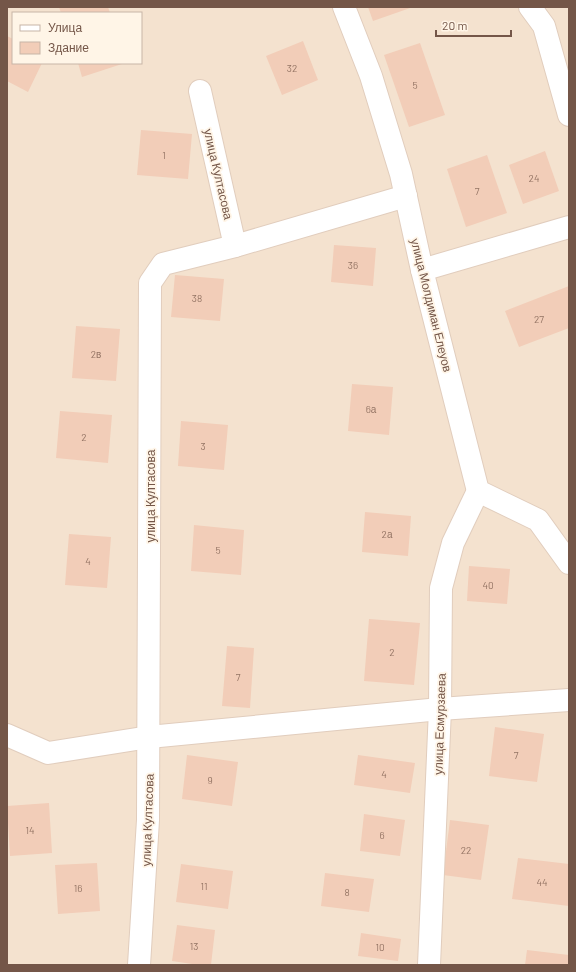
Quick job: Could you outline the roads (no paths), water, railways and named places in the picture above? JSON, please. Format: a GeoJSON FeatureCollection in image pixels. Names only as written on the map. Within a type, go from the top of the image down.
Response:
{"type":"FeatureCollection","features":[{"type":"Feature","properties":{"kind":"street","name":"улица Молдиман Елеуов"},"geometry":{"type":"LineString","coordinates":[[344,7],[371,76],[401,174],[422,270],[478,491]]}},
{"type":"Feature","properties":{"kind":"street"},"geometry":{"type":"LineString","coordinates":[[530,7],[544,26],[569,116]]}},
{"type":"Feature","properties":{"kind":"street","name":"улица Култасова"},"geometry":{"type":"LineString","coordinates":[[139,965],[148,820],[150,283],[163,264],[235,246],[200,91]]}},
{"type":"Feature","properties":{"kind":"street"},"geometry":{"type":"LineString","coordinates":[[235,246],[406,196]]}},
{"type":"Feature","properties":{"kind":"street"},"geometry":{"type":"LineString","coordinates":[[422,270],[569,227]]}},
{"type":"Feature","properties":{"kind":"street"},"geometry":{"type":"LineString","coordinates":[[478,491],[538,520],[569,563]]}},
{"type":"Feature","properties":{"kind":"street","name":"улица Есмурзаева"},"geometry":{"type":"LineString","coordinates":[[429,965],[440,709],[441,588],[453,543],[478,491]]}},
{"type":"Feature","properties":{"kind":"street"},"geometry":{"type":"LineString","coordinates":[[7,734],[48,753],[149,737],[440,709],[569,700]]}}]}
